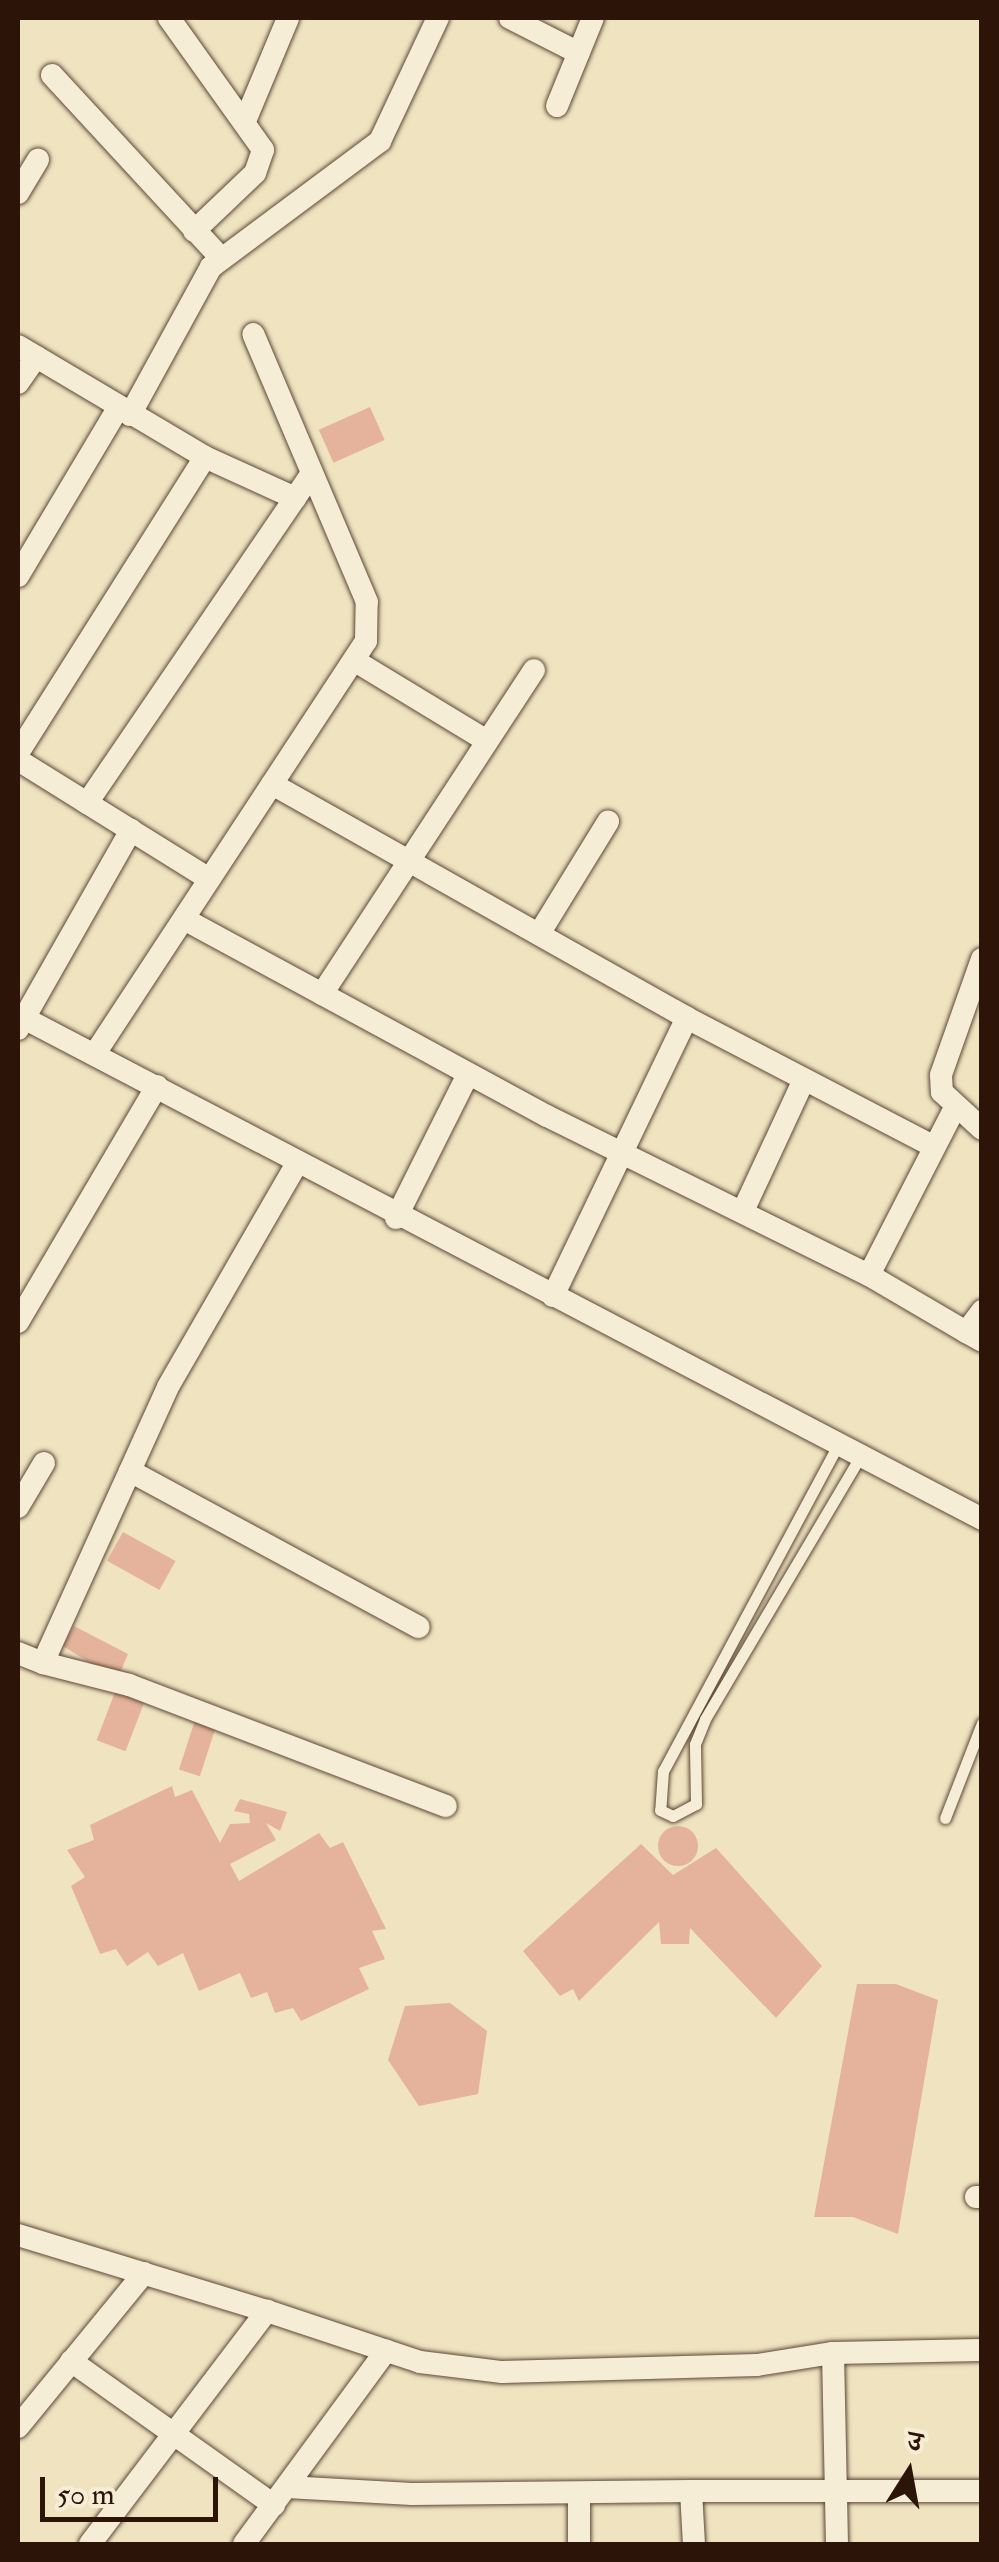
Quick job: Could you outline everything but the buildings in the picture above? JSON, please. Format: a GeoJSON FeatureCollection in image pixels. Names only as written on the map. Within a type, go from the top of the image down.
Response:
{"type":"FeatureCollection","features":[{"type":"Feature","properties":{"kind":"street"},"geometry":{"type":"LineString","coordinates":[[169,18],[245,121],[263,160],[194,231]]}},
{"type":"Feature","properties":{"kind":"street"},"geometry":{"type":"LineString","coordinates":[[245,121],[288,18]]}},
{"type":"Feature","properties":{"kind":"street"},"geometry":{"type":"LineString","coordinates":[[18,576],[124,412],[203,276],[220,258],[366,156],[391,122],[438,18]]}},
{"type":"Feature","properties":{"kind":"street"},"geometry":{"type":"LineString","coordinates":[[510,18],[579,53]]}},
{"type":"Feature","properties":{"kind":"street"},"geometry":{"type":"LineString","coordinates":[[557,106],[593,18]]}},
{"type":"Feature","properties":{"kind":"street"},"geometry":{"type":"LineString","coordinates":[[52,74],[220,258]]}},
{"type":"Feature","properties":{"kind":"street"},"geometry":{"type":"LineString","coordinates":[[18,193],[38,160]]}},
{"type":"Feature","properties":{"kind":"street"},"geometry":{"type":"LineString","coordinates":[[96,1052],[357,662],[366,641],[367,602],[252,334]]}},
{"type":"Feature","properties":{"kind":"street"},"geometry":{"type":"LineString","coordinates":[[18,383],[26,351],[205,457],[295,498]]}},
{"type":"Feature","properties":{"kind":"street"},"geometry":{"type":"LineString","coordinates":[[18,752],[205,457]]}},
{"type":"Feature","properties":{"kind":"street"},"geometry":{"type":"LineString","coordinates":[[87,803],[310,476]]}},
{"type":"Feature","properties":{"kind":"street"},"geometry":{"type":"LineString","coordinates":[[357,662],[487,741]]}},
{"type":"Feature","properties":{"kind":"street"},"geometry":{"type":"LineString","coordinates":[[322,994],[534,670]]}},
{"type":"Feature","properties":{"kind":"street"},"geometry":{"type":"LineString","coordinates":[[18,760],[209,878]]}},
{"type":"Feature","properties":{"kind":"street"},"geometry":{"type":"LineString","coordinates":[[272,784],[803,1082],[933,1146]]}},
{"type":"Feature","properties":{"kind":"street"},"geometry":{"type":"LineString","coordinates":[[540,934],[608,822]]}},
{"type":"Feature","properties":{"kind":"street"},"geometry":{"type":"LineString","coordinates":[[130,830],[20,1021],[96,1052],[396,1218],[862,1453],[982,1520]]}},
{"type":"Feature","properties":{"kind":"street"},"geometry":{"type":"LineString","coordinates":[[184,919],[468,1074],[869,1275],[974,1337],[982,1311]]}},
{"type":"Feature","properties":{"kind":"street"},"geometry":{"type":"LineString","coordinates":[[982,959],[941,1075],[942,1092],[982,1128]]}},
{"type":"Feature","properties":{"kind":"street"},"geometry":{"type":"LineString","coordinates":[[553,1296],[688,1018]]}},
{"type":"Feature","properties":{"kind":"street"},"geometry":{"type":"LineString","coordinates":[[396,1218],[468,1074]]}},
{"type":"Feature","properties":{"kind":"street"},"geometry":{"type":"LineString","coordinates":[[743,1211],[803,1082]]}},
{"type":"Feature","properties":{"kind":"street"},"geometry":{"type":"LineString","coordinates":[[18,1322],[157,1086]]}},
{"type":"Feature","properties":{"kind":"street"},"geometry":{"type":"LineString","coordinates":[[869,1275],[956,1108]]}},
{"type":"Feature","properties":{"kind":"street"},"geometry":{"type":"LineString","coordinates":[[42,1664],[168,1387],[296,1165]]}},
{"type":"Feature","properties":{"kind":"street"},"geometry":{"type":"LineString","coordinates":[[18,1506],[44,1463]]}},
{"type":"Feature","properties":{"kind":"street"},"geometry":{"type":"LineString","coordinates":[[130,1471],[418,1627]]}},
{"type":"Feature","properties":{"kind":"street"},"geometry":{"type":"LineString","coordinates":[[18,1654],[42,1664],[129,1685],[446,1806]]}},
{"type":"Feature","properties":{"kind":"street"},"geometry":{"type":"LineString","coordinates":[[18,2234],[386,2351],[502,2372],[757,2365],[834,2353],[982,2350]]}},
{"type":"Feature","properties":{"kind":"street"},"geometry":{"type":"LineString","coordinates":[[18,2426],[144,2273]]}},
{"type":"Feature","properties":{"kind":"street"},"geometry":{"type":"LineString","coordinates":[[90,2544],[267,2311]]}},
{"type":"Feature","properties":{"kind":"street"},"geometry":{"type":"LineString","coordinates":[[244,2544],[386,2351]]}},
{"type":"Feature","properties":{"kind":"street"},"geometry":{"type":"LineString","coordinates":[[834,2353],[837,2544]]}},
{"type":"Feature","properties":{"kind":"street"},"geometry":{"type":"LineString","coordinates":[[71,2361],[281,2496],[982,2492]]}},
{"type":"Feature","properties":{"kind":"street"},"geometry":{"type":"LineString","coordinates":[[691,2491],[694,2544]]}},
{"type":"Feature","properties":{"kind":"street"},"geometry":{"type":"LineString","coordinates":[[579,2495],[579,2544]]}},
{"type":"Feature","properties":{"kind":"lane"},"geometry":{"type":"LineString","coordinates":[[839,1443],[663,1771],[660,1810],[672,1816],[696,1804],[695,1744],[705,1719],[862,1453]]}},
{"type":"Feature","properties":{"kind":"lane"},"geometry":{"type":"LineString","coordinates":[[945,1818],[982,1723]]}}]}
